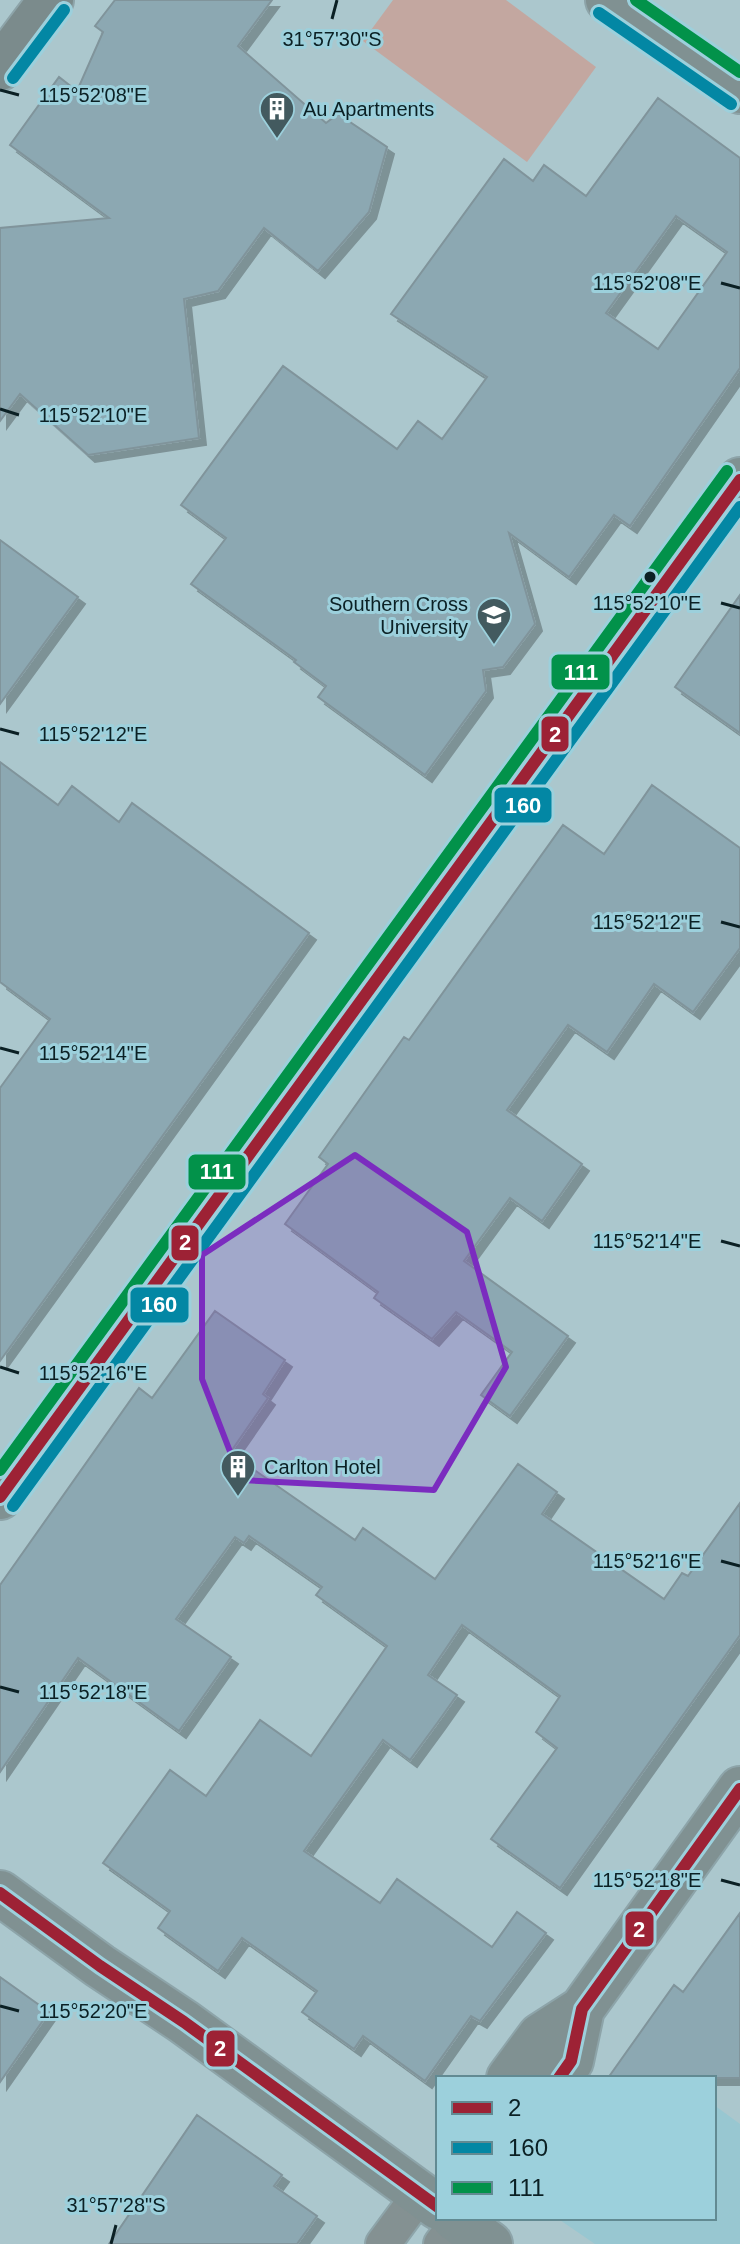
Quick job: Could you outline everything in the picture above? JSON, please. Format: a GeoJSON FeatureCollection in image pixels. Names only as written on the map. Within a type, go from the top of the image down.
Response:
{"type":"FeatureCollection","features":[{"type":"Feature","properties":{"kind":"main road"},"geometry":{"type":"LineString","coordinates":[[0,68],[51,0]]}},
{"type":"Feature","properties":{"kind":"main road"},"geometry":{"type":"LineString","coordinates":[[608,0],[740,91]]}},
{"type":"Feature","properties":{"kind":"main road"},"geometry":{"type":"LineString","coordinates":[[0,1497],[740,480]]}},
{"type":"Feature","properties":{"kind":"main road"},"geometry":{"type":"LineString","coordinates":[[510,2076],[540,2036],[582,2009],[740,1789]]}},
{"type":"Feature","properties":{"kind":"main road"},"geometry":{"type":"LineString","coordinates":[[0,1893],[436,2205]]}},
{"type":"Feature","properties":{"kind":"main road"},"geometry":{"type":"LineString","coordinates":[[560,2076],[571,2061],[582,2009]]}},
{"type":"Feature","properties":{"kind":"street"},"geometry":{"type":"LineString","coordinates":[[383,2244],[438,2220]]}},
{"type":"Feature","properties":{"kind":"highlighted area"},"geometry":{"type":"Polygon","coordinates":[[[355,1155],[467,1232],[506,1367],[434,1490],[241,1480],[202,1379],[202,1255],[355,1155]]]}},
{"type":"Feature","properties":{"kind":"shaded area"},"geometry":{"type":"Polygon","coordinates":[[[393,0],[506,0],[596,67],[527,162],[363,41],[393,0]]]}},
{"type":"Feature","properties":{"kind":"shaded area"},"geometry":{"type":"Polygon","coordinates":[[[716,2106],[740,2124],[740,2244],[595,2244],[560,2220],[716,2220],[716,2106]]]}},
{"type":"Feature","properties":{"kind":"building"},"geometry":{"type":"Polygon","coordinates":[[[115,0],[272,0],[238,46],[326,123],[338,114],[387,147],[369,212],[318,271],[264,228],[218,291],[184,299],[199,438],[88,455],[20,394],[0,421],[0,228],[109,218],[10,145],[59,77],[77,91],[103,32],[95,26],[115,0]]]}},
{"type":"Feature","properties":{"kind":"building"},"geometry":{"type":"Polygon","coordinates":[[[658,98],[740,158],[740,368],[630,526],[614,515],[569,577],[509,533],[535,624],[503,667],[483,670],[486,691],[425,775],[318,697],[326,686],[294,662],[296,660],[191,584],[226,538],[181,505],[283,366],[397,449],[418,421],[442,439],[487,377],[391,314],[504,159],[533,181],[544,165],[586,196],[658,98]],[[676,216],[606,313],[658,349],[727,252],[676,216]]]}},
{"type":"Feature","properties":{"kind":"building"},"geometry":{"type":"Polygon","coordinates":[[[0,540],[78,597],[0,704],[0,540]]]}},
{"type":"Feature","properties":{"kind":"building"},"geometry":{"type":"Polygon","coordinates":[[[740,595],[740,733],[675,687],[740,595]]]}},
{"type":"Feature","properties":{"kind":"building"},"geometry":{"type":"Polygon","coordinates":[[[0,762],[58,805],[72,786],[119,822],[132,803],[309,933],[0,1361],[0,1088],[50,1019],[0,982],[0,762]]]}},
{"type":"Feature","properties":{"kind":"building"},"geometry":{"type":"Polygon","coordinates":[[[652,785],[740,848],[740,948],[693,1012],[654,984],[607,1052],[568,1025],[507,1110],[582,1164],[542,1221],[510,1198],[464,1261],[568,1336],[510,1416],[481,1395],[512,1352],[456,1312],[432,1339],[374,1298],[378,1292],[285,1224],[328,1164],[319,1157],[404,1037],[409,1040],[563,825],[604,854],[652,785]]]}},
{"type":"Feature","properties":{"kind":"building"},"geometry":{"type":"Polygon","coordinates":[[[215,1311],[285,1360],[263,1394],[268,1398],[230,1453],[355,1540],[363,1528],[435,1579],[518,1464],[557,1492],[542,1514],[664,1599],[682,1573],[688,1576],[740,1503],[740,1635],[560,1888],[491,1839],[557,1748],[536,1732],[560,1696],[462,1625],[428,1675],[457,1695],[410,1760],[383,1740],[304,1851],[380,1903],[397,1879],[492,1947],[517,1912],[546,1933],[480,2021],[471,2016],[425,2081],[363,2036],[354,2049],[302,2012],[317,1991],[242,1938],[218,1971],[158,1928],[170,1911],[103,1863],[170,1770],[206,1796],[260,1720],[311,1756],[387,1646],[316,1595],[322,1587],[249,1536],[244,1543],[235,1537],[176,1619],[231,1657],[179,1731],[78,1658],[0,1772],[0,1585],[139,1388],[152,1398],[215,1311]]]}},
{"type":"Feature","properties":{"kind":"building"},"geometry":{"type":"Polygon","coordinates":[[[740,1913],[740,2078],[609,2076],[674,1985],[683,1992],[740,1913]]]}},
{"type":"Feature","properties":{"kind":"building"},"geometry":{"type":"Polygon","coordinates":[[[0,1977],[49,2012],[0,2082],[0,1977]]]}},
{"type":"Feature","properties":{"kind":"building"},"geometry":{"type":"Polygon","coordinates":[[[197,2115],[282,2175],[274,2186],[317,2216],[297,2244],[109,2244],[197,2115]]]}},
{"type":"Feature","properties":{"kind":"transit line","name":"111"},"geometry":{"type":"LineString","coordinates":[[636,0],[740,72]]}},
{"type":"Feature","properties":{"kind":"transit line","name":"160"},"geometry":{"type":"LineString","coordinates":[[13,78],[64,10]]}},
{"type":"Feature","properties":{"kind":"transit line","name":"160"},"geometry":{"type":"LineString","coordinates":[[599,13],[731,104]]}},
{"type":"Feature","properties":{"kind":"transit line","name":"111"},"geometry":{"type":"LineString","coordinates":[[0,1470],[727,471]]}},
{"type":"Feature","properties":{"kind":"transit line","name":"2"},"geometry":{"type":"LineString","coordinates":[[0,1497],[740,480]]}},
{"type":"Feature","properties":{"kind":"transit line","name":"160"},"geometry":{"type":"LineString","coordinates":[[13,1506],[740,507]]}},
{"type":"Feature","properties":{"kind":"transit line","name":"2"},"geometry":{"type":"LineString","coordinates":[[560,2076],[571,2061],[582,2009],[740,1789]]}},
{"type":"Feature","properties":{"kind":"transit line","name":"2"},"geometry":{"type":"LineString","coordinates":[[0,1893],[436,2206]]}},
{"type":"Feature","properties":{"kind":"place","name":"Au Apartments"},"geometry":{"type":"Point","coordinates":[277,140]}},
{"type":"Feature","properties":{"kind":"place","name":"Southern Cross University"},"geometry":{"type":"Point","coordinates":[494,646]}},
{"type":"Feature","properties":{"kind":"place","name":"Carlton Hotel"},"geometry":{"type":"Point","coordinates":[238,1498]}}]}
